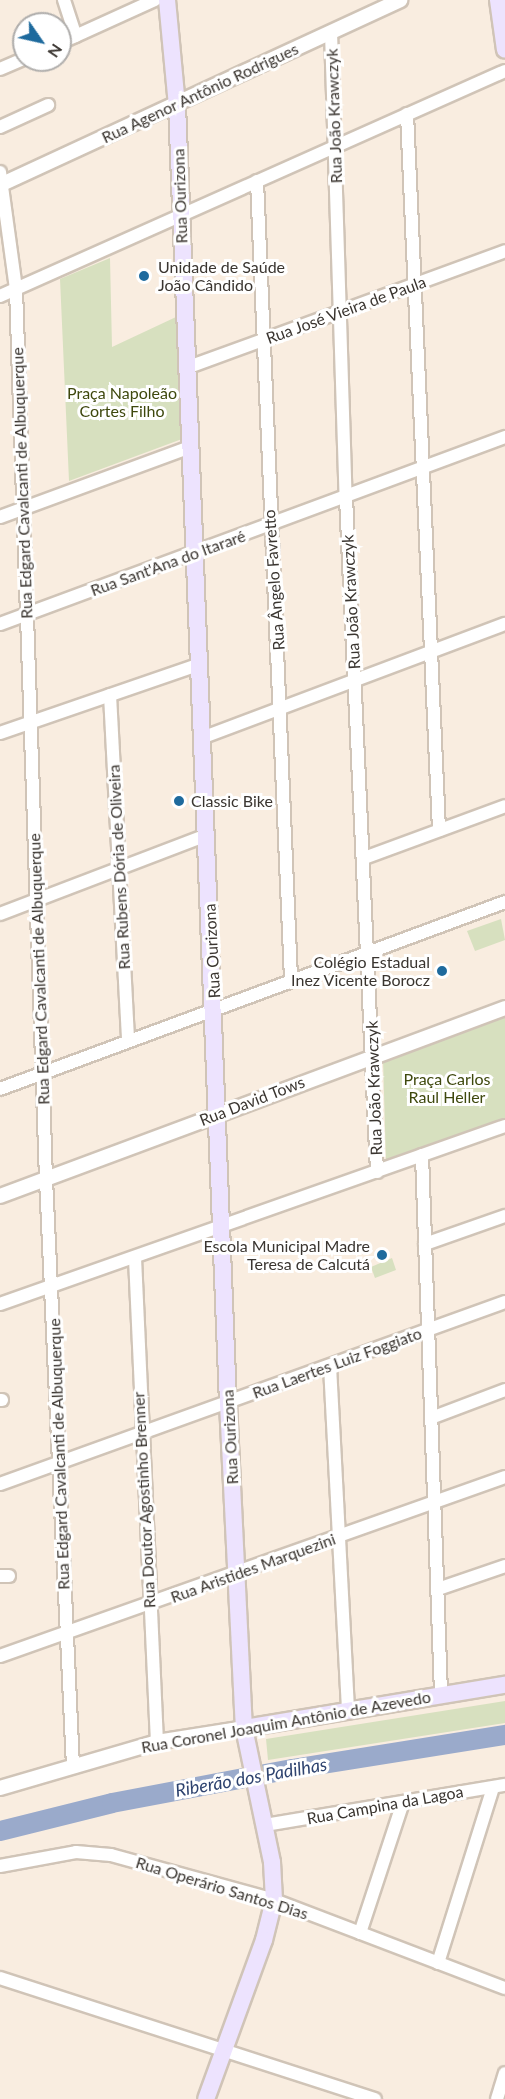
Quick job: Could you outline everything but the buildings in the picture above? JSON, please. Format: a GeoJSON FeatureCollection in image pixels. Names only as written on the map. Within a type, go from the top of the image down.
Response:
{"type":"FeatureCollection","features":[{"type":"Feature","properties":{"kind":"main road","name":"Rua Ourizona"},"geometry":{"type":"LineString","coordinates":[[167,0],[177,105],[186,368],[215,1007],[228,1403],[243,1708],[252,1727],[250,1755],[265,1825],[274,1900]]}},
{"type":"Feature","properties":{"kind":"main road"},"geometry":{"type":"LineString","coordinates":[[498,0],[505,50]]}},
{"type":"Feature","properties":{"kind":"main road","name":"Rua Coronel Joaquim Antônio de Azevedo"},"geometry":{"type":"LineString","coordinates":[[252,1727],[505,1685]]}},
{"type":"Feature","properties":{"kind":"main road"},"geometry":{"type":"LineString","coordinates":[[206,2099],[274,1900]]}},
{"type":"Feature","properties":{"kind":"street"},"geometry":{"type":"LineString","coordinates":[[64,0],[76,36]]}},
{"type":"Feature","properties":{"kind":"street"},"geometry":{"type":"LineString","coordinates":[[72,38],[156,0]]}},
{"type":"Feature","properties":{"kind":"street","name":"Rua Agenor Antônio Rodrigues"},"geometry":{"type":"LineString","coordinates":[[2,180],[177,105],[393,1]]}},
{"type":"Feature","properties":{"kind":"street","name":"Rua João Krawczyk"},"geometry":{"type":"LineString","coordinates":[[332,32],[346,497],[374,1054],[377,1172]]}},
{"type":"Feature","properties":{"kind":"street"},"geometry":{"type":"LineString","coordinates":[[0,296],[505,71]]}},
{"type":"Feature","properties":{"kind":"street"},"geometry":{"type":"LineString","coordinates":[[0,127],[48,105]]}},
{"type":"Feature","properties":{"kind":"street"},"geometry":{"type":"LineString","coordinates":[[407,114],[434,651],[439,830]]}},
{"type":"Feature","properties":{"kind":"street","name":"Rua Edgard Cavalcanti de Albuquerque"},"geometry":{"type":"LineString","coordinates":[[2,180],[16,289],[46,1179],[73,1767]]}},
{"type":"Feature","properties":{"kind":"street","name":"Rua Ângelo Favretto"},"geometry":{"type":"LineString","coordinates":[[257,181],[270,526],[283,708],[291,979]]}},
{"type":"Feature","properties":{"kind":"street","name":"Rua José Vieira de Paula"},"geometry":{"type":"LineString","coordinates":[[186,368],[505,251]]}},
{"type":"Feature","properties":{"kind":"street","name":"Rua Sant'Ana do Itararé"},"geometry":{"type":"LineString","coordinates":[[0,624],[270,526],[505,437]]}},
{"type":"Feature","properties":{"kind":"street"},"geometry":{"type":"LineString","coordinates":[[0,517],[190,447]]}},
{"type":"Feature","properties":{"kind":"street"},"geometry":{"type":"LineString","coordinates":[[204,737],[505,624]]}},
{"type":"Feature","properties":{"kind":"street"},"geometry":{"type":"LineString","coordinates":[[0,733],[200,664]]}},
{"type":"Feature","properties":{"kind":"street","name":"Rua Rubens Dória de Oliveira"},"geometry":{"type":"LineString","coordinates":[[110,695],[128,1040]]}},
{"type":"Feature","properties":{"kind":"street"},"geometry":{"type":"LineString","coordinates":[[364,858],[505,806]]}},
{"type":"Feature","properties":{"kind":"street"},"geometry":{"type":"LineString","coordinates":[[0,914],[207,835]]}},
{"type":"Feature","properties":{"kind":"street"},"geometry":{"type":"LineString","coordinates":[[0,1089],[215,1007],[505,902]]}},
{"type":"Feature","properties":{"kind":"street","name":"Rua David Tows"},"geometry":{"type":"LineString","coordinates":[[0,1196],[374,1054],[505,1008]]}},
{"type":"Feature","properties":{"kind":"street"},"geometry":{"type":"LineString","coordinates":[[0,1304],[505,1126]]}},
{"type":"Feature","properties":{"kind":"street"},"geometry":{"type":"LineString","coordinates":[[422,1155],[441,1695]]}},
{"type":"Feature","properties":{"kind":"street"},"geometry":{"type":"LineString","coordinates":[[425,1244],[505,1216]]}},
{"type":"Feature","properties":{"kind":"street","name":"Rua Doutor Agostinho Brenner"},"geometry":{"type":"LineString","coordinates":[[135,1258],[140,1434],[157,1742]]}},
{"type":"Feature","properties":{"kind":"street","name":"Rua Laertes Luiz Foggiato"},"geometry":{"type":"LineString","coordinates":[[0,1484],[505,1302]]}},
{"type":"Feature","properties":{"kind":"street"},"geometry":{"type":"LineString","coordinates":[[330,1366],[348,1712]]}},
{"type":"Feature","properties":{"kind":"street"},"geometry":{"type":"LineString","coordinates":[[431,1418],[505,1390]]}},
{"type":"Feature","properties":{"kind":"street","name":"Rua Aristides Marquezini"},"geometry":{"type":"LineString","coordinates":[[0,1656],[236,1575],[505,1477]]}},
{"type":"Feature","properties":{"kind":"street"},"geometry":{"type":"LineString","coordinates":[[438,1589],[505,1566]]}},
{"type":"Feature","properties":{"kind":"street","name":"Rua Coronel Joaquim Antônio de Azevedo"},"geometry":{"type":"LineString","coordinates":[[0,1788],[157,1742],[252,1727]]}},
{"type":"Feature","properties":{"kind":"street"},"geometry":{"type":"LineString","coordinates":[[438,1963],[499,1786]]}},
{"type":"Feature","properties":{"kind":"street","name":"Rua Campina da Lagoa"},"geometry":{"type":"LineString","coordinates":[[265,1825],[499,1786]]}},
{"type":"Feature","properties":{"kind":"street"},"geometry":{"type":"LineString","coordinates":[[360,1933],[403,1802]]}},
{"type":"Feature","properties":{"kind":"street","name":"Rua Operário Santos Dias"},"geometry":{"type":"LineString","coordinates":[[0,1866],[66,1854],[100,1853],[274,1900],[505,1988]]}},
{"type":"Feature","properties":{"kind":"street"},"geometry":{"type":"LineString","coordinates":[[0,1978],[375,2099]]}},
{"type":"Feature","properties":{"kind":"street"},"geometry":{"type":"LineString","coordinates":[[497,2099],[505,2073]]}},
{"type":"Feature","properties":{"kind":"green space","name":"Praça Napoleão Cortes Filho"},"geometry":{"type":"Polygon","coordinates":[[[110,258],[112,347],[176,317],[182,439],[69,481],[60,279],[110,258]]]}},
{"type":"Feature","properties":{"kind":"green space"},"geometry":{"type":"Polygon","coordinates":[[[501,919],[505,940],[475,951],[467,931],[501,919]]]}},
{"type":"Feature","properties":{"kind":"green space","name":"Praça Carlos Raul Heller"},"geometry":{"type":"Polygon","coordinates":[[[505,1016],[505,1120],[386,1163],[383,1059],[505,1016]]]}},
{"type":"Feature","properties":{"kind":"green space"},"geometry":{"type":"Polygon","coordinates":[[[392,1258],[396,1270],[375,1278],[371,1267],[392,1258]]]}},
{"type":"Feature","properties":{"kind":"green space"},"geometry":{"type":"Polygon","coordinates":[[[505,1701],[505,1723],[268,1760],[266,1739],[505,1701]]]}},
{"type":"Feature","properties":{"kind":"waterway","name":"Riberão dos Padilhas"},"geometry":{"type":"LineString","coordinates":[[0,1831],[112,1803],[292,1769],[505,1735]]}},
{"type":"Feature","properties":{"kind":"place","name":"Unidade de Saúde João Cândido"},"geometry":{"type":"Point","coordinates":[144,276]}},
{"type":"Feature","properties":{"kind":"place","name":"Classic Bike"},"geometry":{"type":"Point","coordinates":[179,801]}},
{"type":"Feature","properties":{"kind":"place","name":"Colégio Estadual Inez Vicente Borocz"},"geometry":{"type":"Point","coordinates":[442,971]}},
{"type":"Feature","properties":{"kind":"place","name":"Escola Municipal Madre Teresa de Calcutá"},"geometry":{"type":"Point","coordinates":[382,1255]}}]}
